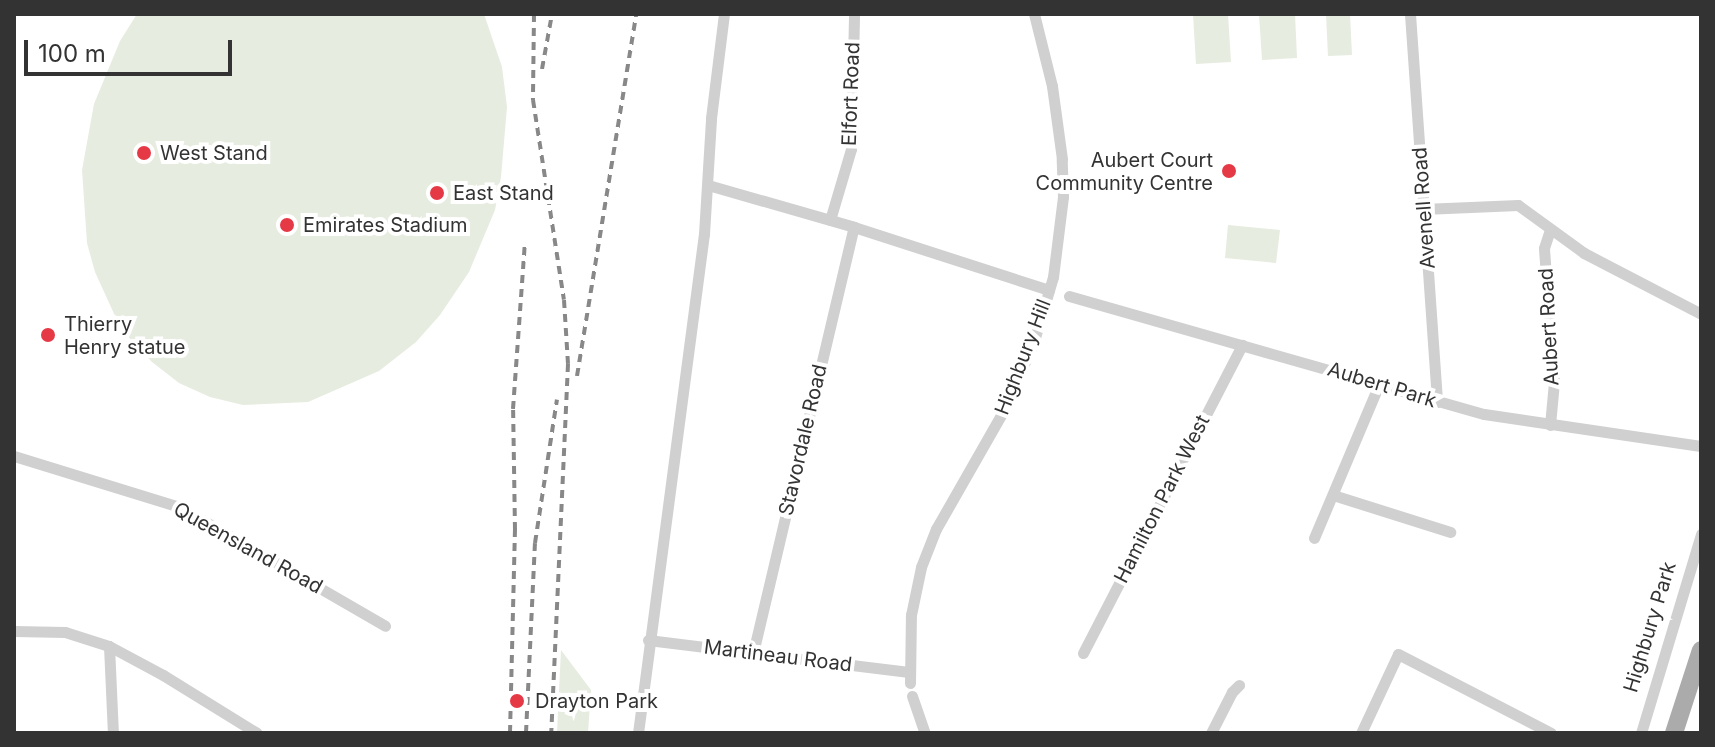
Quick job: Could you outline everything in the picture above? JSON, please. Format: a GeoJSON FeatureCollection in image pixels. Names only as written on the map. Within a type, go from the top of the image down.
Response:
{"type":"FeatureCollection","features":[{"type":"Feature","properties":{"kind":"main road"},"geometry":{"type":"LineString","coordinates":[[1674,733],[1700,654]]}},
{"type":"Feature","properties":{"kind":"street"},"geometry":{"type":"LineString","coordinates":[[638,733],[708,185],[711,118],[724,14]]}},
{"type":"Feature","properties":{"kind":"street","name":"Elfort Road"},"geometry":{"type":"LineString","coordinates":[[830,220],[851,149],[854,14]]}},
{"type":"Feature","properties":{"kind":"street","name":"Highbury Hill"},"geometry":{"type":"LineString","coordinates":[[909,677],[911,615],[921,567],[936,529],[1004,410],[1034,341],[1049,290],[1063,197],[1062,159],[1052,86],[1034,14]]}},
{"type":"Feature","properties":{"kind":"street","name":"Avenell Road"},"geometry":{"type":"LineString","coordinates":[[1410,14],[1437,402]]}},
{"type":"Feature","properties":{"kind":"street"},"geometry":{"type":"LineString","coordinates":[[708,185],[854,227],[1049,290]]}},
{"type":"Feature","properties":{"kind":"street"},"geometry":{"type":"LineString","coordinates":[[1423,209],[1507,203],[1518,205],[1584,253],[1701,314]]}},
{"type":"Feature","properties":{"kind":"street","name":"Stavordale Road"},"geometry":{"type":"LineString","coordinates":[[753,653],[854,227]]}},
{"type":"Feature","properties":{"kind":"street","name":"Aubert Road"},"geometry":{"type":"LineString","coordinates":[[1550,230],[1544,248],[1554,382],[1550,425]]}},
{"type":"Feature","properties":{"kind":"street","name":"Aubert Park"},"geometry":{"type":"LineString","coordinates":[[1069,296],[1380,382],[1437,402],[1550,425],[1701,446]]}},
{"type":"Feature","properties":{"kind":"street","name":"Hamilton Park West"},"geometry":{"type":"LineString","coordinates":[[1083,653],[1242,345]]}},
{"type":"Feature","properties":{"kind":"street"},"geometry":{"type":"LineString","coordinates":[[1314,538],[1380,382]]}},
{"type":"Feature","properties":{"kind":"street","name":"Queensland Road"},"geometry":{"type":"LineString","coordinates":[[14,456],[180,507],[385,626]]}},
{"type":"Feature","properties":{"kind":"street"},"geometry":{"type":"LineString","coordinates":[[1333,495],[1450,532]]}},
{"type":"Feature","properties":{"kind":"street","name":"Highbury Park"},"geometry":{"type":"LineString","coordinates":[[1641,733],[1701,534]]}},
{"type":"Feature","properties":{"kind":"street"},"geometry":{"type":"LineString","coordinates":[[14,631],[65,632],[109,646],[257,733]]}},
{"type":"Feature","properties":{"kind":"street","name":"Martineau Road"},"geometry":{"type":"LineString","coordinates":[[648,640],[909,677]]}},
{"type":"Feature","properties":{"kind":"street"},"geometry":{"type":"LineString","coordinates":[[109,646],[113,733]]}},
{"type":"Feature","properties":{"kind":"street"},"geometry":{"type":"LineString","coordinates":[[1361,733],[1398,654],[1551,733]]}},
{"type":"Feature","properties":{"kind":"street"},"geometry":{"type":"LineString","coordinates":[[1211,733],[1232,692],[1239,685]]}},
{"type":"Feature","properties":{"kind":"street"},"geometry":{"type":"LineString","coordinates":[[912,696],[925,733]]}},
{"type":"Feature","properties":{"kind":"shaded area","name":"Emirates Stadium"},"geometry":{"type":"Polygon","coordinates":[[[137,14],[484,14],[502,67],[507,107],[495,210],[469,272],[440,315],[416,342],[379,371],[308,402],[243,405],[210,397],[179,383],[152,362],[121,329],[95,272],[87,243],[82,170],[94,104],[120,41],[137,14]]]}},
{"type":"Feature","properties":{"kind":"shaded area"},"geometry":{"type":"Polygon","coordinates":[[[1193,14],[1228,14],[1231,62],[1196,64],[1193,14]]]}},
{"type":"Feature","properties":{"kind":"shaded area"},"geometry":{"type":"Polygon","coordinates":[[[1259,14],[1295,14],[1297,58],[1262,60],[1259,14]]]}},
{"type":"Feature","properties":{"kind":"shaded area"},"geometry":{"type":"Polygon","coordinates":[[[1326,14],[1350,14],[1352,55],[1328,56],[1326,14]]]}},
{"type":"Feature","properties":{"kind":"shaded area"},"geometry":{"type":"Polygon","coordinates":[[[1228,225],[1280,230],[1276,263],[1225,258],[1228,225]]]}},
{"type":"Feature","properties":{"kind":"shaded area"},"geometry":{"type":"Polygon","coordinates":[[[561,650],[591,690],[588,733],[557,733],[561,650]]]}},
{"type":"Feature","properties":{"kind":"railway"},"geometry":{"type":"LineString","coordinates":[[534,14],[533,100],[564,300],[568,364],[551,733]]}},
{"type":"Feature","properties":{"kind":"railway"},"geometry":{"type":"LineString","coordinates":[[542,69],[552,14]]}},
{"type":"Feature","properties":{"kind":"railway"},"geometry":{"type":"LineString","coordinates":[[577,376],[636,14]]}},
{"type":"Feature","properties":{"kind":"railway"},"geometry":{"type":"LineString","coordinates":[[510,733],[515,530],[513,409],[525,243]]}},
{"type":"Feature","properties":{"kind":"railway"},"geometry":{"type":"LineString","coordinates":[[526,733],[535,543],[557,400]]}},
{"type":"Feature","properties":{"kind":"place","name":"West Stand"},"geometry":{"type":"Point","coordinates":[144,153]}},
{"type":"Feature","properties":{"kind":"place","name":"Aubert Court Community Centre"},"geometry":{"type":"Point","coordinates":[1229,171]}},
{"type":"Feature","properties":{"kind":"place","name":"East Stand"},"geometry":{"type":"Point","coordinates":[437,193]}},
{"type":"Feature","properties":{"kind":"place","name":"Emirates Stadium"},"geometry":{"type":"Point","coordinates":[287,225]}},
{"type":"Feature","properties":{"kind":"place","name":"Thierry Henry statue"},"geometry":{"type":"Point","coordinates":[48,335]}},
{"type":"Feature","properties":{"kind":"place","name":"Drayton Park"},"geometry":{"type":"Point","coordinates":[517,701]}}]}
